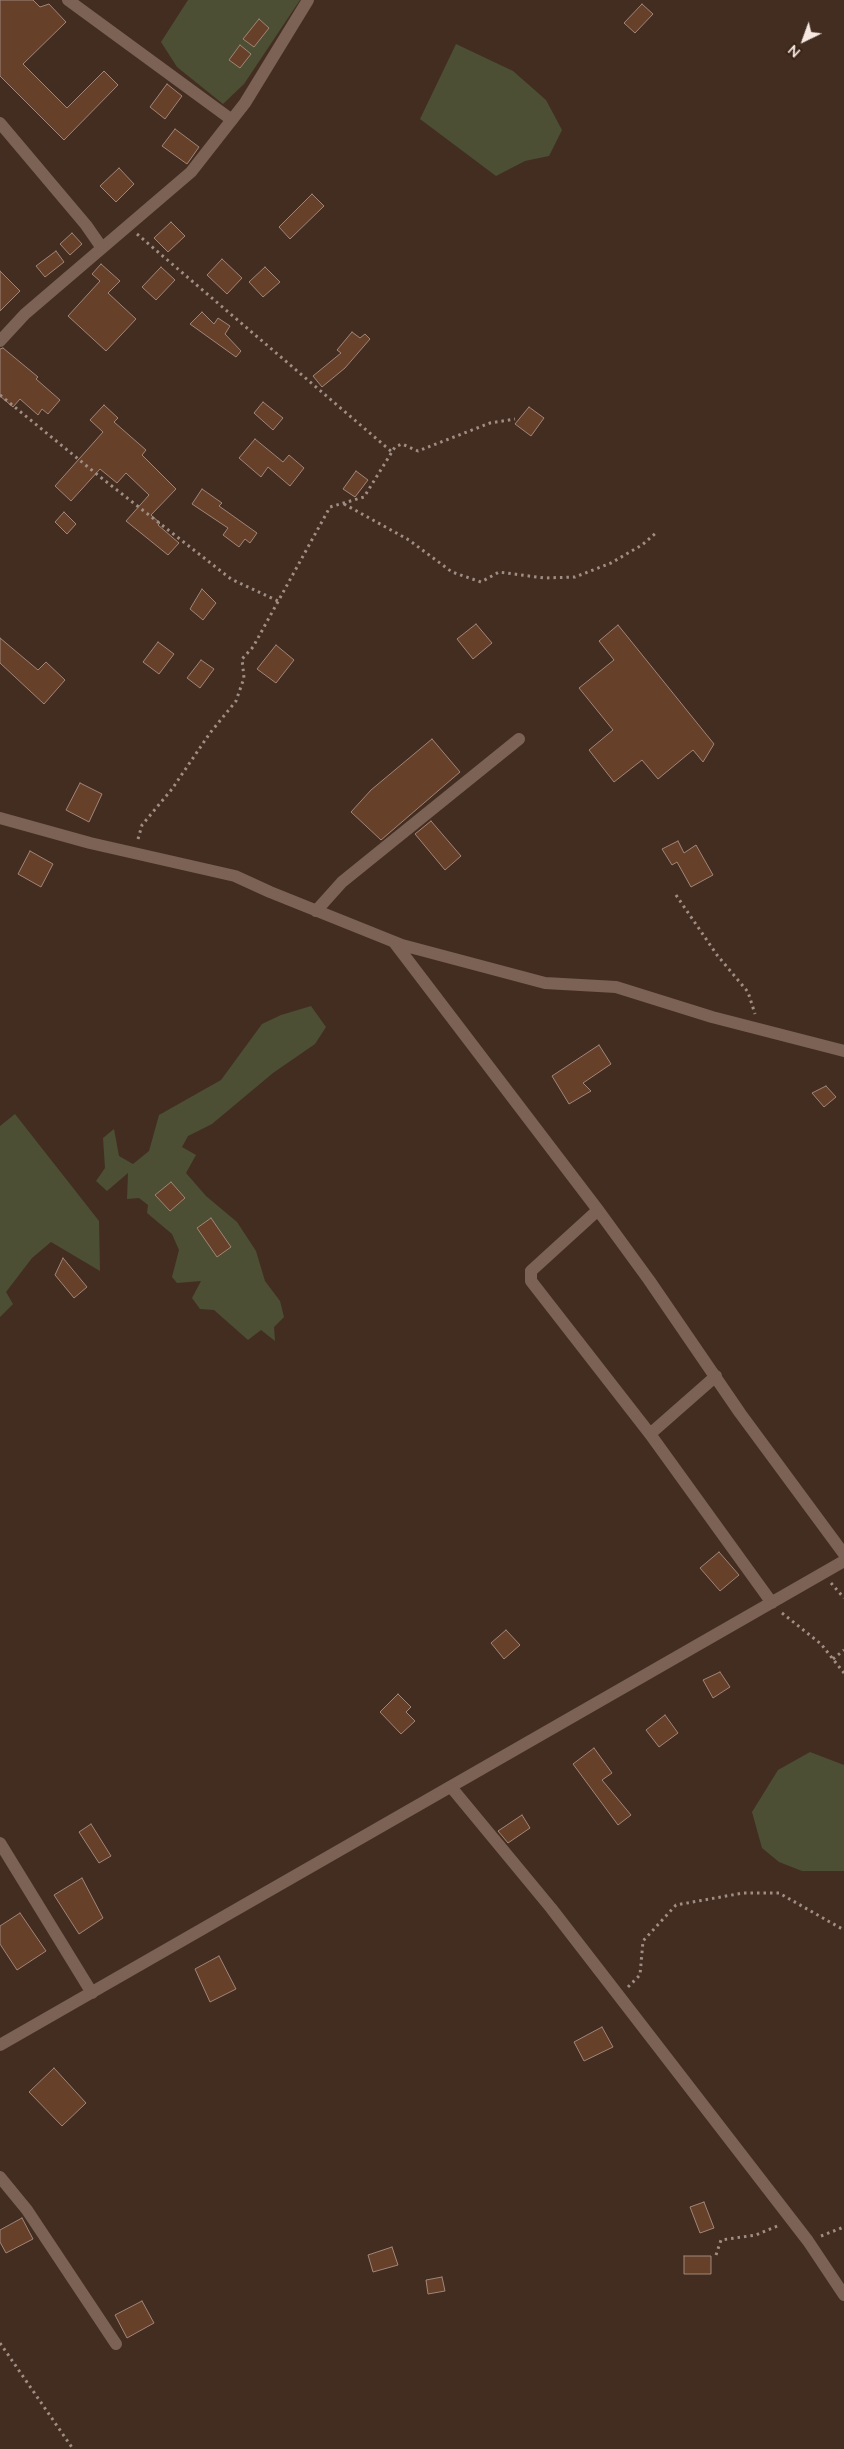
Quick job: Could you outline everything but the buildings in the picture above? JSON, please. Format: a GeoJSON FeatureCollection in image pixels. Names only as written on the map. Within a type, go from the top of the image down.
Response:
{"type":"FeatureCollection","features":[{"type":"Feature","properties":{"kind":"street"},"geometry":{"type":"LineString","coordinates":[[68,0],[232,120]]}},
{"type":"Feature","properties":{"kind":"street"},"geometry":{"type":"LineString","coordinates":[[0,340],[25,314],[191,172],[245,103],[308,0]]}},
{"type":"Feature","properties":{"kind":"street"},"geometry":{"type":"LineString","coordinates":[[0,123],[86,225],[102,248]]}},
{"type":"Feature","properties":{"kind":"street"},"geometry":{"type":"LineString","coordinates":[[316,911],[342,882],[519,739]]}},
{"type":"Feature","properties":{"kind":"street"},"geometry":{"type":"LineString","coordinates":[[0,818],[90,843],[235,876],[394,942],[545,983],[616,986],[844,1052]]}},
{"type":"Feature","properties":{"kind":"street"},"geometry":{"type":"LineString","coordinates":[[394,942],[598,1210],[716,1376],[740,1413],[844,1554]]}},
{"type":"Feature","properties":{"kind":"street"},"geometry":{"type":"LineString","coordinates":[[598,1210],[531,1271],[530,1278],[650,1434],[772,1603]]}},
{"type":"Feature","properties":{"kind":"street"},"geometry":{"type":"LineString","coordinates":[[650,1434],[716,1376]]}},
{"type":"Feature","properties":{"kind":"street"},"geometry":{"type":"LineString","coordinates":[[0,2045],[844,1561]]}},
{"type":"Feature","properties":{"kind":"street"},"geometry":{"type":"LineString","coordinates":[[451,1786],[620,1996],[808,2241],[844,2295]]}},
{"type":"Feature","properties":{"kind":"street"},"geometry":{"type":"LineString","coordinates":[[0,1843],[92,1992]]}},
{"type":"Feature","properties":{"kind":"street"},"geometry":{"type":"LineString","coordinates":[[0,2177],[28,2210],[116,2344]]}},
{"type":"Feature","properties":{"kind":"path"},"geometry":{"type":"LineString","coordinates":[[127,226],[392,452]]}},
{"type":"Feature","properties":{"kind":"path"},"geometry":{"type":"LineString","coordinates":[[0,395],[99,476],[231,579],[278,601]]}},
{"type":"Feature","properties":{"kind":"path"},"geometry":{"type":"LineString","coordinates":[[140,854],[137,836],[142,825],[172,789],[210,733],[236,701],[244,678],[242,659],[253,647],[330,507],[364,497],[392,452],[402,444],[418,451],[490,423],[515,419]]}},
{"type":"Feature","properties":{"kind":"path"},"geometry":{"type":"LineString","coordinates":[[344,504],[409,540],[452,572],[481,582],[499,572],[544,578],[575,577],[611,563],[642,545],[657,532]]}},
{"type":"Feature","properties":{"kind":"path"},"geometry":{"type":"LineString","coordinates":[[676,896],[717,955],[748,992],[760,1029]]}},
{"type":"Feature","properties":{"kind":"path"},"geometry":{"type":"LineString","coordinates":[[772,1603],[821,1644],[844,1673]]}},
{"type":"Feature","properties":{"kind":"path"},"geometry":{"type":"LineString","coordinates":[[833,1659],[844,1650]]}},
{"type":"Feature","properties":{"kind":"path"},"geometry":{"type":"LineString","coordinates":[[620,1996],[640,1975],[643,1941],[676,1905],[743,1893],[779,1893],[844,1930]]}},
{"type":"Feature","properties":{"kind":"path"},"geometry":{"type":"LineString","coordinates":[[716,2256],[721,2240],[756,2234],[792,2221]]}},
{"type":"Feature","properties":{"kind":"path"},"geometry":{"type":"LineString","coordinates":[[808,2241],[844,2227]]}},
{"type":"Feature","properties":{"kind":"path"},"geometry":{"type":"LineString","coordinates":[[0,2343],[73,2449]]}},
{"type":"Feature","properties":{"kind":"green space"},"geometry":{"type":"Polygon","coordinates":[[[188,0],[300,0],[244,84],[223,104],[177,67],[161,42],[188,0]]]}},
{"type":"Feature","properties":{"kind":"green space"},"geometry":{"type":"Polygon","coordinates":[[[456,44],[513,71],[546,100],[562,130],[549,156],[525,161],[496,176],[420,119],[456,44]]]}},
{"type":"Feature","properties":{"kind":"green space"},"geometry":{"type":"Polygon","coordinates":[[[311,1006],[326,1027],[315,1044],[273,1073],[212,1124],[188,1136],[182,1147],[196,1155],[186,1173],[206,1196],[237,1222],[256,1251],[265,1281],[280,1301],[284,1317],[274,1327],[275,1341],[261,1330],[248,1340],[214,1310],[200,1309],[192,1298],[201,1281],[177,1283],[172,1277],[179,1250],[172,1234],[147,1213],[148,1205],[139,1198],[127,1199],[128,1173],[107,1191],[96,1181],[105,1168],[103,1138],[114,1129],[119,1156],[133,1164],[149,1151],[159,1115],[221,1080],[262,1024],[281,1015],[311,1006]]]}},
{"type":"Feature","properties":{"kind":"green space"},"geometry":{"type":"Polygon","coordinates":[[[15,1114],[99,1221],[100,1271],[51,1242],[32,1258],[6,1292],[13,1304],[0,1317],[0,1126],[15,1114]]]}},
{"type":"Feature","properties":{"kind":"green space"},"geometry":{"type":"Polygon","coordinates":[[[810,1752],[844,1765],[844,1871],[802,1871],[779,1862],[762,1848],[752,1812],[778,1770],[810,1752]]]}}]}
